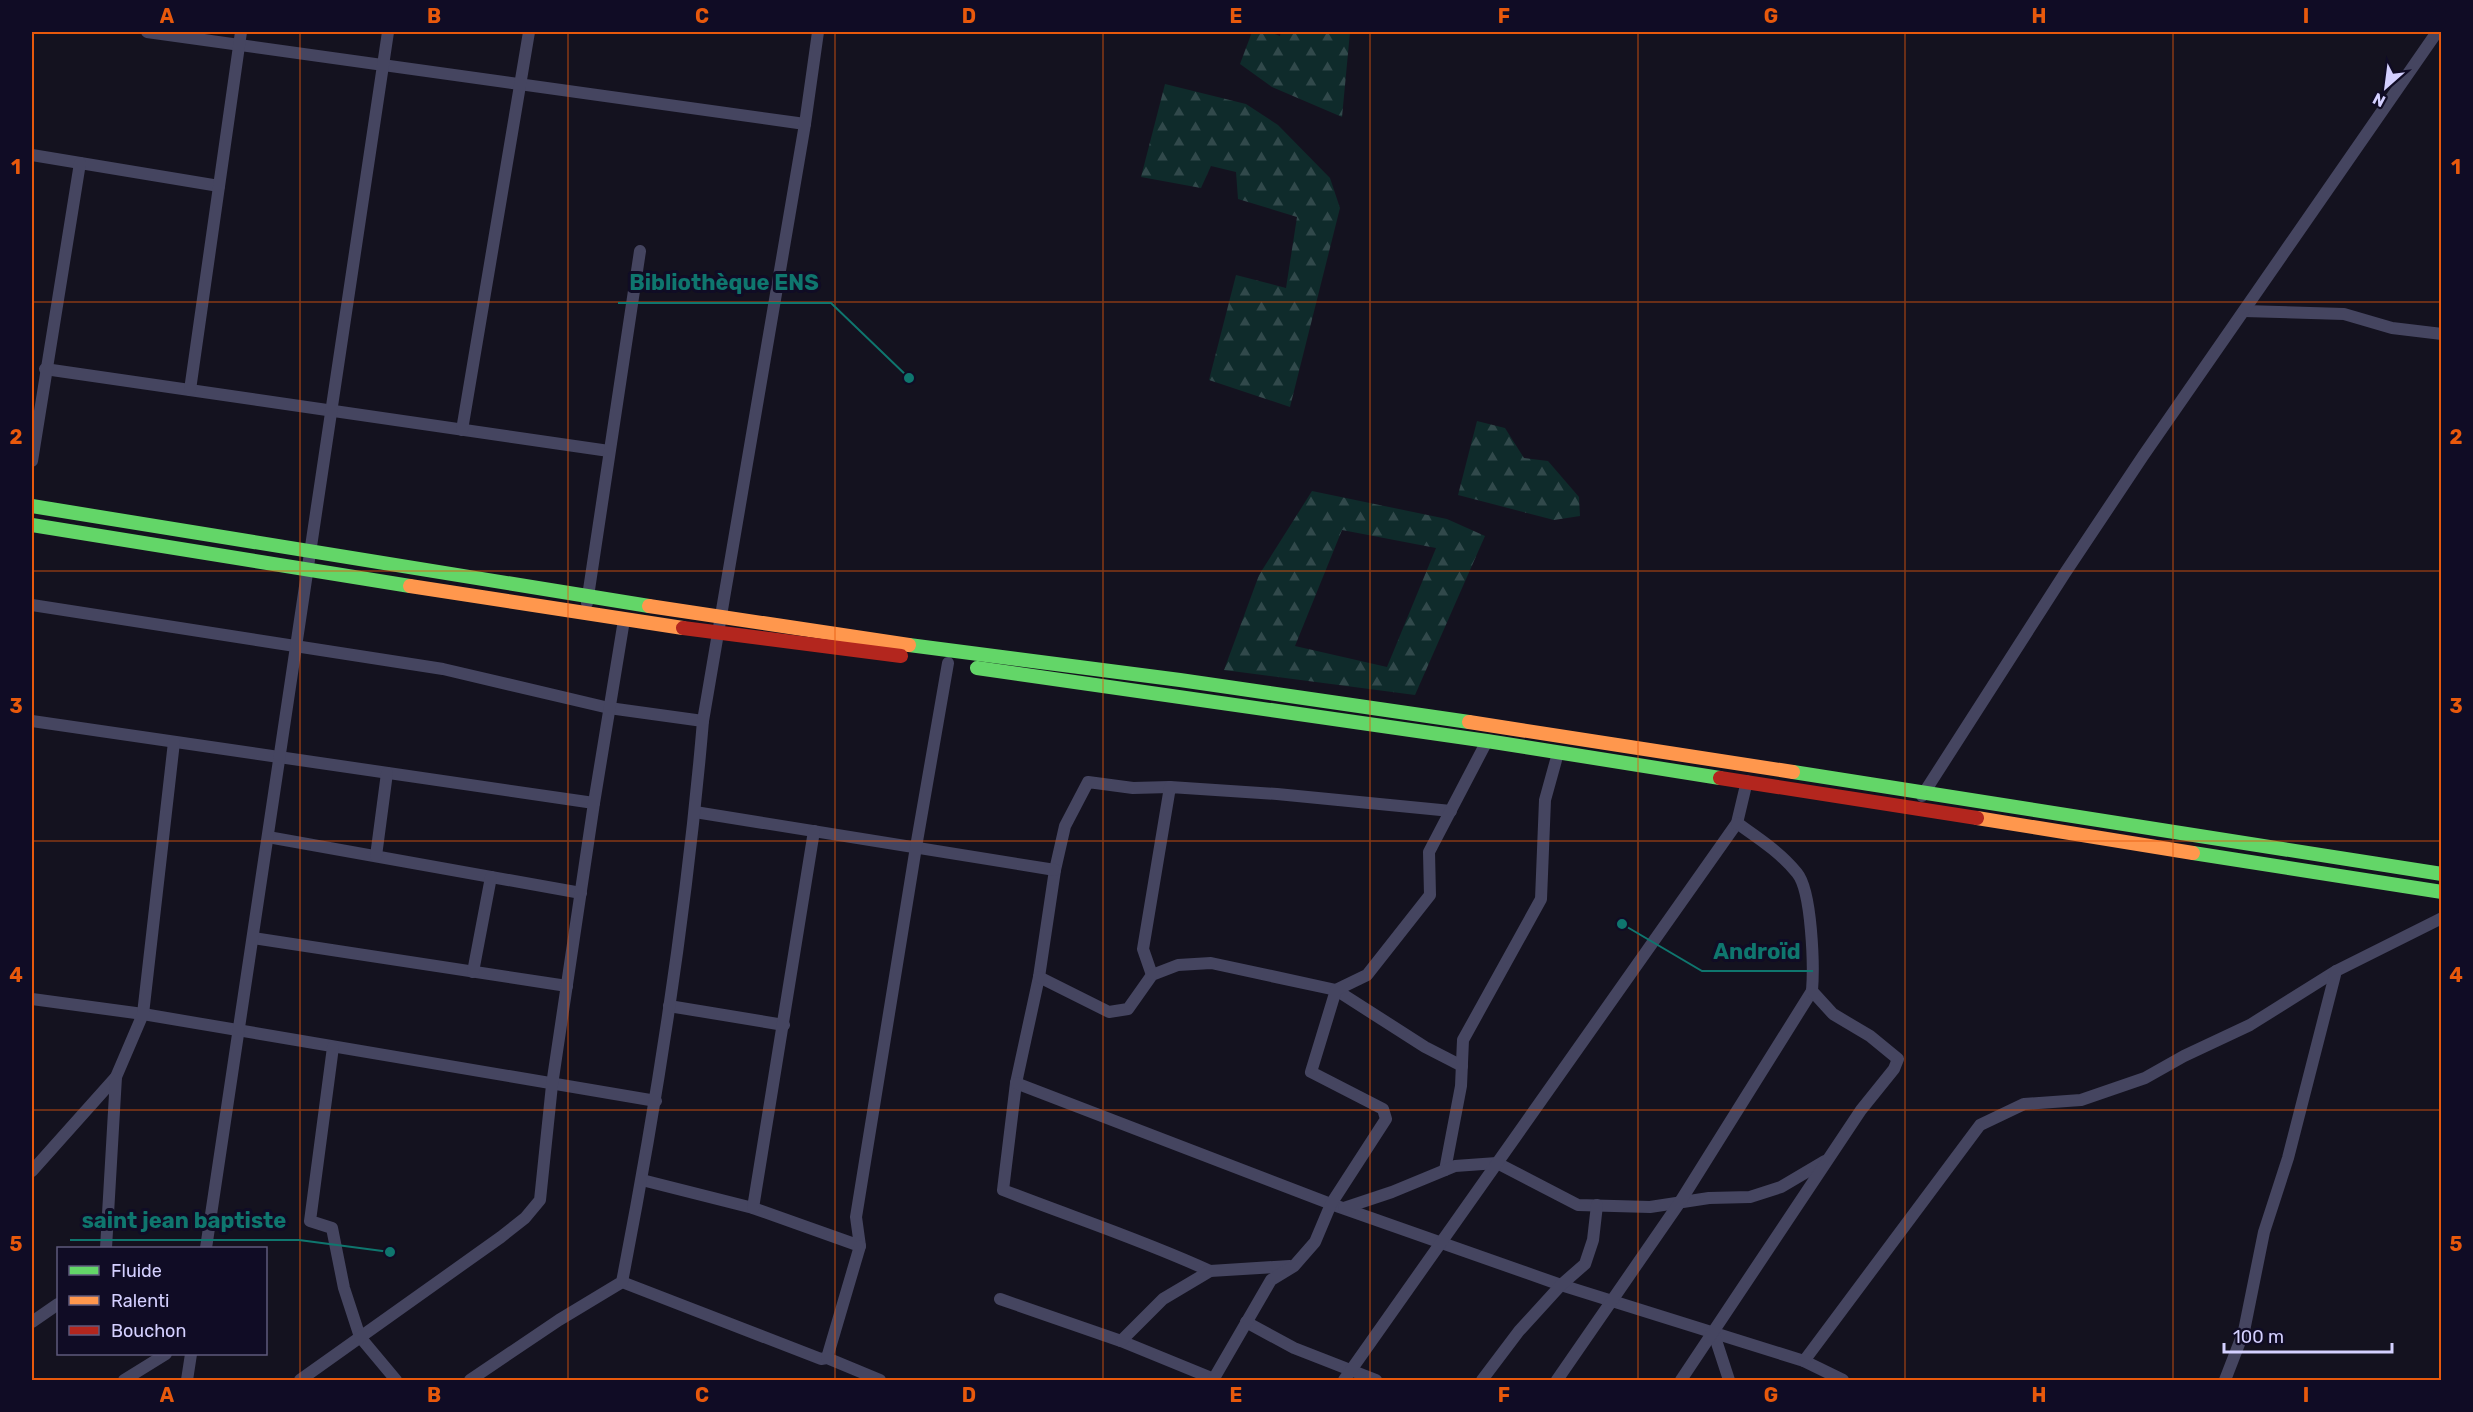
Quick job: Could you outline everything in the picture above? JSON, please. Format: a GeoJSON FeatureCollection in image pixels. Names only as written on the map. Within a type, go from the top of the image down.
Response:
{"type":"FeatureCollection","features":[{"type":"Feature","properties":{"kind":"main road"},"geometry":{"type":"LineString","coordinates":[[32,506],[588,597],[950,651],[1180,680],[1475,723],[2442,874]]}},
{"type":"Feature","properties":{"kind":"main road"},"geometry":{"type":"LineString","coordinates":[[32,525],[624,620],[806,643],[1487,741],[1916,807],[2442,892]]}},
{"type":"Feature","properties":{"kind":"street"},"geometry":{"type":"LineString","coordinates":[[147,32],[805,124]]}},
{"type":"Feature","properties":{"kind":"street"},"geometry":{"type":"LineString","coordinates":[[190,390],[241,32]]}},
{"type":"Feature","properties":{"kind":"street"},"geometry":{"type":"LineString","coordinates":[[207,1247],[388,32]]}},
{"type":"Feature","properties":{"kind":"street"},"geometry":{"type":"LineString","coordinates":[[462,430],[529,32]]}},
{"type":"Feature","properties":{"kind":"street"},"geometry":{"type":"LineString","coordinates":[[470,1380],[559,1320],[622,1282],[656,1101],[695,812],[703,721],[805,124],[818,32]]}},
{"type":"Feature","properties":{"kind":"street"},"geometry":{"type":"LineString","coordinates":[[1916,807],[2065,573],[2437,32]]}},
{"type":"Feature","properties":{"kind":"street"},"geometry":{"type":"LineString","coordinates":[[32,155],[219,186]]}},
{"type":"Feature","properties":{"kind":"street"},"geometry":{"type":"LineString","coordinates":[[32,461],[80,163]]}},
{"type":"Feature","properties":{"kind":"street"},"geometry":{"type":"LineString","coordinates":[[585,614],[640,251]]}},
{"type":"Feature","properties":{"kind":"street"},"geometry":{"type":"LineString","coordinates":[[2244,311],[2344,314],[2392,328],[2442,334]]}},
{"type":"Feature","properties":{"kind":"street"},"geometry":{"type":"LineString","coordinates":[[45,369],[609,451]]}},
{"type":"Feature","properties":{"kind":"street"},"geometry":{"type":"LineString","coordinates":[[32,605],[443,669],[609,708],[703,721]]}},
{"type":"Feature","properties":{"kind":"street"},"geometry":{"type":"LineString","coordinates":[[300,1380],[501,1237],[525,1218],[540,1200],[552,1085],[624,620]]}},
{"type":"Feature","properties":{"kind":"street"},"geometry":{"type":"LineString","coordinates":[[827,1358],[860,1246],[856,1217],[948,663]]}},
{"type":"Feature","properties":{"kind":"street"},"geometry":{"type":"LineString","coordinates":[[32,721],[594,803]]}},
{"type":"Feature","properties":{"kind":"street"},"geometry":{"type":"LineString","coordinates":[[1000,1299],[1120,1341],[1214,1380],[1271,1280],[1294,1266],[1315,1242],[1331,1204],[1386,1119],[1383,1109],[1311,1072],[1336,990],[1367,975],[1430,895],[1429,852],[1487,741]]}},
{"type":"Feature","properties":{"kind":"street"},"geometry":{"type":"LineString","coordinates":[[32,1171],[116,1077],[143,1014],[174,742]]}},
{"type":"Feature","properties":{"kind":"street"},"geometry":{"type":"LineString","coordinates":[[1444,1170],[1461,1086],[1463,1040],[1541,899],[1545,800],[1558,753]]}},
{"type":"Feature","properties":{"kind":"street"},"geometry":{"type":"LineString","coordinates":[[376,856],[387,773]]}},
{"type":"Feature","properties":{"kind":"street"},"geometry":{"type":"LineString","coordinates":[[1347,1376],[1737,823],[1747,781]]}},
{"type":"Feature","properties":{"kind":"street"},"geometry":{"type":"LineString","coordinates":[[1210,1271],[1166,1251],[1120,1236],[1003,1190],[1016,1083],[1039,977],[1055,870],[1065,826],[1088,782],[1133,788],[1170,787],[1277,794],[1451,811]]}},
{"type":"Feature","properties":{"kind":"street"},"geometry":{"type":"LineString","coordinates":[[1152,975],[1143,949],[1170,787]]}},
{"type":"Feature","properties":{"kind":"street"},"geometry":{"type":"LineString","coordinates":[[695,812],[885,845],[916,847],[1055,870]]}},
{"type":"Feature","properties":{"kind":"street"},"geometry":{"type":"LineString","coordinates":[[1557,1380],[1680,1202],[1812,991],[1814,966],[1809,916],[1799,875],[1772,848],[1737,823]]}},
{"type":"Feature","properties":{"kind":"street"},"geometry":{"type":"LineString","coordinates":[[753,1208],[814,831]]}},
{"type":"Feature","properties":{"kind":"street"},"geometry":{"type":"LineString","coordinates":[[268,837],[581,893]]}},
{"type":"Feature","properties":{"kind":"street"},"geometry":{"type":"LineString","coordinates":[[473,972],[491,877]]}},
{"type":"Feature","properties":{"kind":"street"},"geometry":{"type":"LineString","coordinates":[[1804,1361],[1980,1125],[2024,1104],[2081,1100],[2145,1078],[2184,1056],[2250,1025],[2336,971],[2442,918]]}},
{"type":"Feature","properties":{"kind":"street"},"geometry":{"type":"LineString","coordinates":[[253,938],[567,986]]}},
{"type":"Feature","properties":{"kind":"street"},"geometry":{"type":"LineString","coordinates":[[1039,977],[1109,1012],[1128,1009],[1152,975],[1178,965],[1211,963],[1336,990],[1425,1047],[1462,1066]]}},
{"type":"Feature","properties":{"kind":"street"},"geometry":{"type":"LineString","coordinates":[[2225,1380],[2244,1330],[2264,1232],[2288,1158],[2336,971]]}},
{"type":"Feature","properties":{"kind":"street"},"geometry":{"type":"LineString","coordinates":[[1681,1380],[1862,1110],[1894,1069],[1898,1059],[1870,1036],[1833,1014],[1812,991]]}},
{"type":"Feature","properties":{"kind":"street"},"geometry":{"type":"LineString","coordinates":[[32,999],[143,1014],[656,1101]]}},
{"type":"Feature","properties":{"kind":"street"},"geometry":{"type":"LineString","coordinates":[[669,1006],[784,1025]]}},
{"type":"Feature","properties":{"kind":"street"},"geometry":{"type":"LineString","coordinates":[[333,1047],[310,1221],[332,1228],[344,1288],[360,1337],[396,1380]]}},
{"type":"Feature","properties":{"kind":"street"},"geometry":{"type":"LineString","coordinates":[[106,1247],[116,1077]]}},
{"type":"Feature","properties":{"kind":"street"},"geometry":{"type":"LineString","coordinates":[[1016,1083],[1331,1204],[1442,1241],[1561,1285],[1804,1361],[1843,1380]]}},
{"type":"Feature","properties":{"kind":"street"},"geometry":{"type":"LineString","coordinates":[[1344,1208],[1392,1192],[1455,1166],[1497,1163],[1578,1205],[1650,1206],[1709,1198],[1750,1197],[1781,1187],[1830,1158]]}},
{"type":"Feature","properties":{"kind":"street"},"geometry":{"type":"LineString","coordinates":[[642,1180],[753,1208],[860,1246]]}},
{"type":"Feature","properties":{"kind":"street"},"geometry":{"type":"LineString","coordinates":[[1482,1380],[1519,1331],[1561,1285],[1585,1264],[1593,1240],[1597,1205]]}},
{"type":"Feature","properties":{"kind":"street"},"geometry":{"type":"LineString","coordinates":[[1120,1341],[1163,1299],[1210,1271],[1294,1266]]}},
{"type":"Feature","properties":{"kind":"street"},"geometry":{"type":"LineString","coordinates":[[622,1282],[740,1329],[821,1359],[827,1358],[880,1380]]}},
{"type":"Feature","properties":{"kind":"street"},"geometry":{"type":"LineString","coordinates":[[32,1322],[57,1305]]}},
{"type":"Feature","properties":{"kind":"street"},"geometry":{"type":"LineString","coordinates":[[1246,1322],[1347,1376],[1376,1380]]}},
{"type":"Feature","properties":{"kind":"street"},"geometry":{"type":"LineString","coordinates":[[1713,1334],[1729,1380]]}},
{"type":"Feature","properties":{"kind":"street"},"geometry":{"type":"LineString","coordinates":[[124,1380],[163,1355]]}},
{"type":"Feature","properties":{"kind":"street"},"geometry":{"type":"LineString","coordinates":[[187,1380],[191,1355]]}},
{"type":"Feature","properties":{"kind":"green space"},"geometry":{"type":"Polygon","coordinates":[[[1252,32],[1269,32],[1280,36],[1281,32],[1350,32],[1342,117],[1272,87],[1240,64],[1252,32]]]}},
{"type":"Feature","properties":{"kind":"green space"},"geometry":{"type":"Polygon","coordinates":[[[1165,84],[1246,104],[1278,125],[1330,178],[1340,208],[1290,407],[1209,380],[1236,275],[1286,288],[1297,217],[1238,199],[1236,172],[1211,166],[1201,188],[1141,177],[1165,84]]]}},
{"type":"Feature","properties":{"kind":"green space"},"geometry":{"type":"Polygon","coordinates":[[[1477,421],[1505,428],[1524,458],[1548,461],[1579,497],[1580,516],[1554,520],[1458,495],[1477,421]]]}},
{"type":"Feature","properties":{"kind":"green space"},"geometry":{"type":"Polygon","coordinates":[[[1312,491],[1447,519],[1485,536],[1415,695],[1224,670],[1259,575],[1312,491]],[[1342,530],[1295,646],[1387,667],[1436,548],[1342,530]]]}},
{"type":"Feature","properties":{"kind":"traffic: fast"},"geometry":{"type":"LineString","coordinates":[[32,506],[649,606]]}},
{"type":"Feature","properties":{"kind":"traffic: fast"},"geometry":{"type":"LineString","coordinates":[[32,525],[410,586]]}},
{"type":"Feature","properties":{"kind":"traffic: fast"},"geometry":{"type":"LineString","coordinates":[[909,645],[1180,680],[1469,722]]}},
{"type":"Feature","properties":{"kind":"traffic: fast"},"geometry":{"type":"LineString","coordinates":[[977,668],[1487,741],[1720,778]]}},
{"type":"Feature","properties":{"kind":"traffic: fast"},"geometry":{"type":"LineString","coordinates":[[1793,772],[2442,874]]}},
{"type":"Feature","properties":{"kind":"traffic: fast"},"geometry":{"type":"LineString","coordinates":[[2193,853],[2442,892]]}},
{"type":"Feature","properties":{"kind":"traffic: slow"},"geometry":{"type":"LineString","coordinates":[[410,586],[683,628]]}},
{"type":"Feature","properties":{"kind":"traffic: slow"},"geometry":{"type":"LineString","coordinates":[[649,606],[909,645]]}},
{"type":"Feature","properties":{"kind":"traffic: slow"},"geometry":{"type":"LineString","coordinates":[[1469,722],[1793,772]]}},
{"type":"Feature","properties":{"kind":"traffic: slow"},"geometry":{"type":"LineString","coordinates":[[1977,818],[2193,853]]}},
{"type":"Feature","properties":{"kind":"traffic: jam"},"geometry":{"type":"LineString","coordinates":[[683,628],[901,656]]}},
{"type":"Feature","properties":{"kind":"traffic: jam"},"geometry":{"type":"LineString","coordinates":[[1720,778],[1977,818]]}},
{"type":"Feature","properties":{"kind":"place","name":"Bibliothèque ENS"},"geometry":{"type":"Point","coordinates":[909,378]}},
{"type":"Feature","properties":{"kind":"place","name":"Androïd"},"geometry":{"type":"Point","coordinates":[1622,924]}},
{"type":"Feature","properties":{"kind":"place","name":"saint jean baptiste"},"geometry":{"type":"Point","coordinates":[390,1252]}}]}
